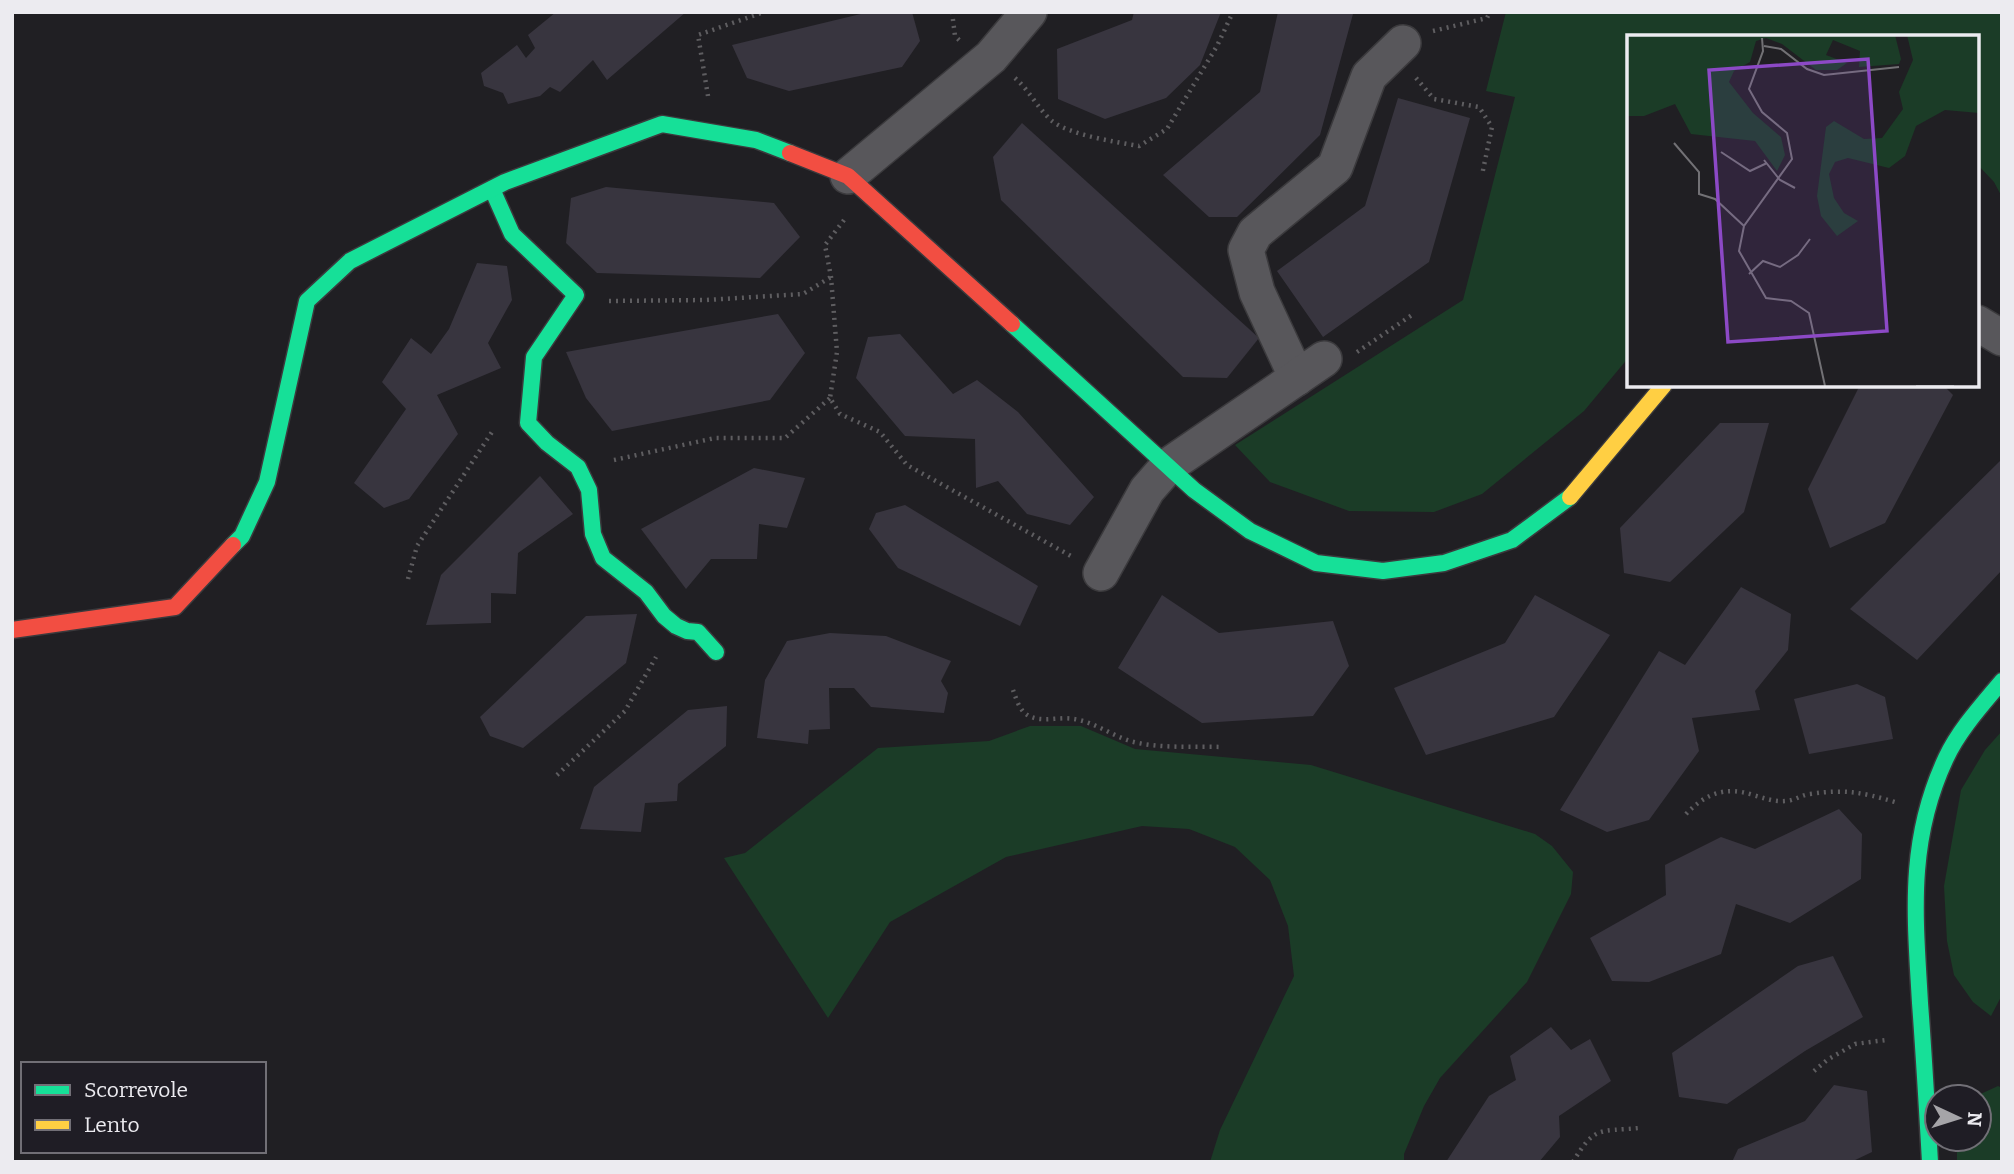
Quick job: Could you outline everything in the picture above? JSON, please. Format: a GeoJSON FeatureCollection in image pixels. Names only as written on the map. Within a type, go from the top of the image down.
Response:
{"type":"FeatureCollection","features":[{"type":"Feature","properties":{"kind":"street"},"geometry":{"type":"LineString","coordinates":[[857,184],[991,57],[1029,12]]}},
{"type":"Feature","properties":{"kind":"street"},"geometry":{"type":"LineString","coordinates":[[1101,573],[1147,490],[1168,467],[1311,368],[1257,292],[1246,250],[1255,233],[1335,167],[1368,76],[1399,47]]}},
{"type":"Feature","properties":{"kind":"street"},"geometry":{"type":"LineString","coordinates":[[12,631],[175,607],[242,536],[267,482],[307,301],[350,261],[492,189],[662,124],[756,140],[857,184],[1194,490],[1250,531],[1316,563],[1382,571],[1444,563],[1512,540],[1571,496],[1662,387]]}},
{"type":"Feature","properties":{"kind":"street"},"geometry":{"type":"LineString","coordinates":[[492,189],[512,234],[576,295],[534,357],[528,423],[547,443],[578,467],[589,490],[593,534],[603,558],[646,592],[664,616],[676,626],[698,632],[716,652]]}},
{"type":"Feature","properties":{"kind":"street"},"geometry":{"type":"LineString","coordinates":[[1979,324],[2002,338]]}},
{"type":"Feature","properties":{"kind":"street"},"geometry":{"type":"LineString","coordinates":[[1930,1162],[1914,900],[1919,844],[1934,786],[1947,755],[1972,717],[2002,681]]}},
{"type":"Feature","properties":{"kind":"path"},"geometry":{"type":"LineString","coordinates":[[701,131],[708,92],[698,35],[764,12]]}},
{"type":"Feature","properties":{"kind":"path"},"geometry":{"type":"LineString","coordinates":[[991,57],[1026,87],[1053,121],[1094,138],[1139,146],[1167,129],[1217,46],[1233,12]]}},
{"type":"Feature","properties":{"kind":"path"},"geometry":{"type":"LineString","coordinates":[[1482,175],[1492,127],[1479,107],[1434,99],[1399,47],[1417,34],[1487,18],[1490,12]]}},
{"type":"Feature","properties":{"kind":"path"},"geometry":{"type":"LineString","coordinates":[[857,184],[825,245],[831,277],[836,352],[830,398],[840,414],[880,432],[907,465],[1101,573]]}},
{"type":"Feature","properties":{"kind":"path"},"geometry":{"type":"LineString","coordinates":[[576,295],[595,301],[706,300],[803,295],[831,277]]}},
{"type":"Feature","properties":{"kind":"path"},"geometry":{"type":"LineString","coordinates":[[1311,368],[1337,366],[1412,315]]}},
{"type":"Feature","properties":{"kind":"path"},"geometry":{"type":"LineString","coordinates":[[578,467],[715,438],[785,438],[830,398]]}},
{"type":"Feature","properties":{"kind":"path"},"geometry":{"type":"LineString","coordinates":[[408,579],[417,545],[494,430]]}},
{"type":"Feature","properties":{"kind":"path"},"geometry":{"type":"LineString","coordinates":[[557,775],[625,711],[676,626]]}},
{"type":"Feature","properties":{"kind":"path"},"geometry":{"type":"LineString","coordinates":[[1013,690],[1022,711],[1028,717],[1071,718],[1128,740],[1146,744],[1223,747]]}},
{"type":"Feature","properties":{"kind":"path"},"geometry":{"type":"LineString","coordinates":[[1686,814],[1715,792],[1729,790],[1745,792],[1775,802],[1789,801],[1805,794],[1842,790],[1861,792],[1900,803]]}},
{"type":"Feature","properties":{"kind":"path"},"geometry":{"type":"LineString","coordinates":[[1814,1071],[1855,1044],[1892,1039]]}},
{"type":"Feature","properties":{"kind":"path"},"geometry":{"type":"LineString","coordinates":[[1573,1162],[1587,1139],[1598,1132],[1639,1128]]}},
{"type":"Feature","properties":{"kind":"green space"},"geometry":{"type":"Polygon","coordinates":[[[1506,12],[2002,12],[2002,197],[1994,182],[1979,166],[1979,35],[1627,35],[1627,359],[1584,411],[1482,494],[1434,512],[1349,511],[1270,482],[1235,445],[1463,300],[1515,97],[1486,91],[1506,12]]]}},
{"type":"Feature","properties":{"kind":"green space"},"geometry":{"type":"Polygon","coordinates":[[[1030,726],[1081,726],[1135,749],[1311,765],[1535,834],[1552,846],[1573,872],[1571,894],[1527,982],[1440,1078],[1424,1106],[1404,1154],[1404,1162],[1210,1162],[1220,1130],[1294,976],[1288,926],[1270,880],[1235,847],[1189,829],[1142,826],[1006,857],[890,922],[828,1018],[724,858],[745,853],[878,748],[989,741],[1030,726]]]}},
{"type":"Feature","properties":{"kind":"green space"},"geometry":{"type":"Polygon","coordinates":[[[2002,731],[2002,995],[1991,1016],[1973,1002],[1954,975],[1947,941],[1944,886],[1961,790],[1985,750],[2002,731]]]}},
{"type":"Feature","properties":{"kind":"green space"},"geometry":{"type":"Polygon","coordinates":[[[1998,1086],[2002,1088],[2002,1162],[1957,1162],[1957,1153],[1993,1153],[1993,1088],[1998,1086]]]}},
{"type":"Feature","properties":{"kind":"building"},"geometry":{"type":"Polygon","coordinates":[[[556,12],[686,12],[607,80],[593,60],[560,92],[550,87],[540,96],[508,104],[503,93],[484,86],[481,73],[517,45],[526,58],[535,48],[528,35],[556,12]]]}},
{"type":"Feature","properties":{"kind":"building"},"geometry":{"type":"Polygon","coordinates":[[[869,12],[912,12],[920,41],[902,67],[789,91],[747,78],[732,45],[869,12]]]}},
{"type":"Feature","properties":{"kind":"building"},"geometry":{"type":"Polygon","coordinates":[[[1134,12],[1221,12],[1200,65],[1166,98],[1105,119],[1058,99],[1057,49],[1132,20],[1134,12]]]}},
{"type":"Feature","properties":{"kind":"building"},"geometry":{"type":"Polygon","coordinates":[[[1278,12],[1353,14],[1320,135],[1237,217],[1209,217],[1163,175],[1260,92],[1278,12]]]}},
{"type":"Feature","properties":{"kind":"building"},"geometry":{"type":"Polygon","coordinates":[[[1398,98],[1470,118],[1429,262],[1323,337],[1277,271],[1365,206],[1398,98]]]}},
{"type":"Feature","properties":{"kind":"building"},"geometry":{"type":"Polygon","coordinates":[[[1022,123],[1259,338],[1227,378],[1183,377],[1001,200],[993,157],[1022,123]]]}},
{"type":"Feature","properties":{"kind":"building"},"geometry":{"type":"Polygon","coordinates":[[[606,187],[774,203],[800,237],[760,278],[597,273],[566,243],[571,198],[606,187]]]}},
{"type":"Feature","properties":{"kind":"building"},"geometry":{"type":"Polygon","coordinates":[[[477,263],[507,266],[512,300],[488,343],[501,368],[437,395],[458,434],[409,499],[384,508],[354,483],[406,409],[382,382],[411,338],[431,354],[449,329],[477,263]]]}},
{"type":"Feature","properties":{"kind":"building"},"geometry":{"type":"Polygon","coordinates":[[[778,314],[805,353],[770,400],[612,431],[586,398],[566,352],[778,314]]]}},
{"type":"Feature","properties":{"kind":"building"},"geometry":{"type":"Polygon","coordinates":[[[900,334],[953,394],[977,380],[1018,412],[1094,497],[1070,525],[1027,514],[998,481],[976,488],[975,439],[905,436],[856,378],[868,337],[900,334]]]}},
{"type":"Feature","properties":{"kind":"building"},"geometry":{"type":"Polygon","coordinates":[[[1859,387],[1945,387],[1953,395],[1885,523],[1830,548],[1808,489],[1859,387]]]}},
{"type":"Feature","properties":{"kind":"building"},"geometry":{"type":"Polygon","coordinates":[[[1720,423],[1769,423],[1744,512],[1670,582],[1624,573],[1620,528],[1720,423]]]}},
{"type":"Feature","properties":{"kind":"building"},"geometry":{"type":"Polygon","coordinates":[[[2002,459],[2002,570],[1917,660],[1850,609],[2002,459]]]}},
{"type":"Feature","properties":{"kind":"building"},"geometry":{"type":"Polygon","coordinates":[[[754,468],[805,478],[787,528],[759,524],[757,559],[711,559],[686,589],[641,529],[754,468]]]}},
{"type":"Feature","properties":{"kind":"building"},"geometry":{"type":"Polygon","coordinates":[[[540,476],[573,514],[518,553],[516,594],[491,593],[491,623],[426,625],[441,575],[540,476]]]}},
{"type":"Feature","properties":{"kind":"building"},"geometry":{"type":"Polygon","coordinates":[[[905,505],[1038,586],[1020,626],[898,568],[869,529],[876,513],[905,505]]]}},
{"type":"Feature","properties":{"kind":"building"},"geometry":{"type":"Polygon","coordinates":[[[1741,587],[1791,614],[1788,650],[1755,691],[1760,710],[1692,718],[1699,751],[1649,820],[1607,832],[1560,810],[1659,651],[1685,665],[1741,587]]]}},
{"type":"Feature","properties":{"kind":"building"},"geometry":{"type":"Polygon","coordinates":[[[1162,595],[1219,633],[1333,621],[1349,666],[1313,716],[1202,723],[1118,668],[1162,595]]]}},
{"type":"Feature","properties":{"kind":"building"},"geometry":{"type":"Polygon","coordinates":[[[1535,595],[1610,635],[1554,717],[1426,755],[1394,688],[1505,643],[1535,595]]]}},
{"type":"Feature","properties":{"kind":"building"},"geometry":{"type":"Polygon","coordinates":[[[637,614],[626,663],[523,748],[490,736],[480,717],[586,616],[637,614]]]}},
{"type":"Feature","properties":{"kind":"building"},"geometry":{"type":"Polygon","coordinates":[[[830,633],[886,636],[951,661],[941,681],[948,693],[944,713],[871,707],[854,688],[829,688],[830,729],[809,730],[808,744],[757,738],[765,680],[787,641],[830,633]]]}},
{"type":"Feature","properties":{"kind":"building"},"geometry":{"type":"Polygon","coordinates":[[[1857,684],[1885,697],[1893,739],[1809,754],[1794,699],[1857,684]]]}},
{"type":"Feature","properties":{"kind":"building"},"geometry":{"type":"Polygon","coordinates":[[[727,706],[726,746],[678,784],[677,801],[645,803],[641,832],[580,829],[594,787],[688,710],[727,706]]]}},
{"type":"Feature","properties":{"kind":"building"},"geometry":{"type":"Polygon","coordinates":[[[1839,809],[1862,834],[1861,879],[1790,923],[1736,904],[1721,954],[1649,982],[1612,981],[1590,938],[1666,895],[1665,865],[1721,837],[1755,849],[1839,809]]]}},
{"type":"Feature","properties":{"kind":"building"},"geometry":{"type":"Polygon","coordinates":[[[1833,956],[1863,1017],[1805,1051],[1727,1104],[1679,1097],[1672,1053],[1798,966],[1833,956]]]}},
{"type":"Feature","properties":{"kind":"building"},"geometry":{"type":"Polygon","coordinates":[[[1551,1027],[1571,1050],[1590,1039],[1611,1081],[1559,1116],[1560,1137],[1539,1162],[1446,1162],[1489,1096],[1516,1080],[1510,1056],[1551,1027]]]}},
{"type":"Feature","properties":{"kind":"building"},"geometry":{"type":"Polygon","coordinates":[[[1834,1085],[1867,1091],[1872,1152],[1851,1162],[1732,1162],[1738,1149],[1805,1121],[1834,1085]]]}},
{"type":"Feature","properties":{"kind":"traffic: fast"},"geometry":{"type":"LineString","coordinates":[[233,545],[242,536],[267,482],[307,301],[350,261],[505,182],[662,124],[756,140],[790,153]]}},
{"type":"Feature","properties":{"kind":"traffic: fast"},"geometry":{"type":"LineString","coordinates":[[492,189],[512,234],[576,295],[534,357],[528,423],[547,443],[578,467],[589,490],[593,534],[603,558],[646,592],[664,616],[676,626],[698,632],[716,652]]}},
{"type":"Feature","properties":{"kind":"traffic: fast"},"geometry":{"type":"LineString","coordinates":[[1012,324],[1194,490],[1250,531],[1316,563],[1383,571],[1444,563],[1512,540],[1570,497]]}},
{"type":"Feature","properties":{"kind":"traffic: fast"},"geometry":{"type":"LineString","coordinates":[[1930,1162],[1916,939],[1919,849],[1933,789],[1946,758],[1964,728],[2002,681]]}},
{"type":"Feature","properties":{"kind":"traffic: slow"},"geometry":{"type":"LineString","coordinates":[[1570,497],[1662,387]]}},
{"type":"Feature","properties":{"kind":"traffic: jam"},"geometry":{"type":"LineString","coordinates":[[790,153],[848,176],[1012,324]]}},
{"type":"Feature","properties":{"kind":"traffic: jam"},"geometry":{"type":"LineString","coordinates":[[12,630],[175,607],[233,545]]}}]}
